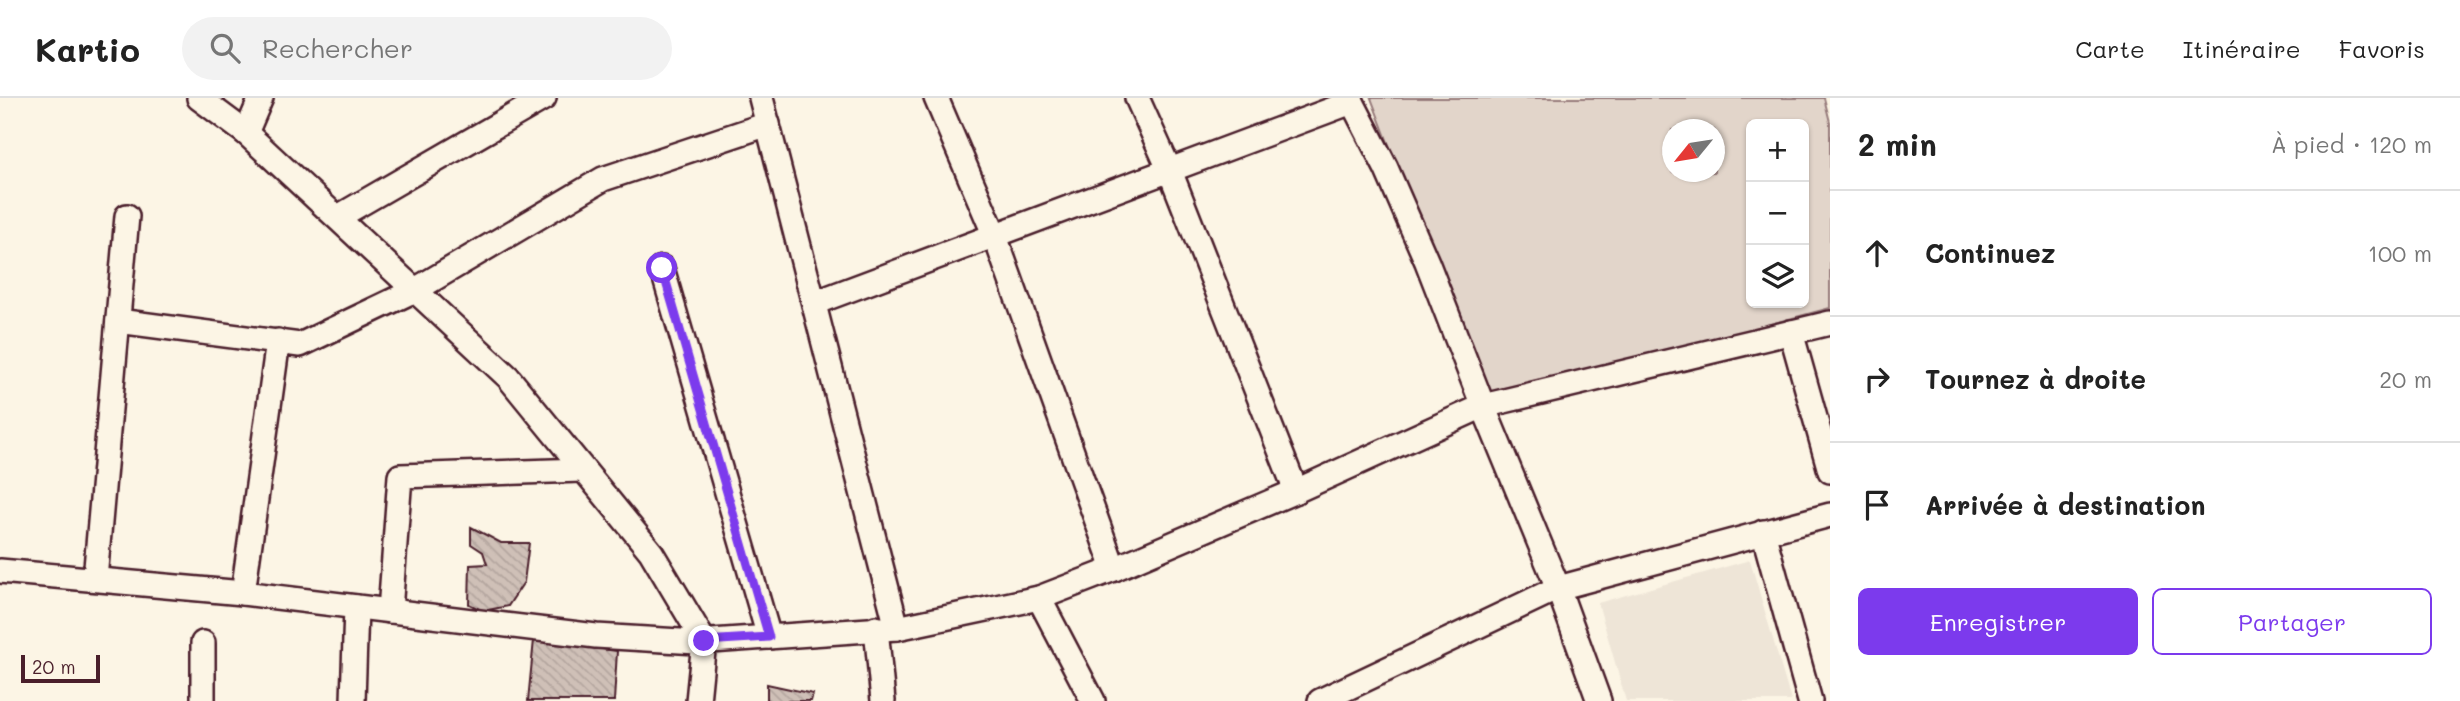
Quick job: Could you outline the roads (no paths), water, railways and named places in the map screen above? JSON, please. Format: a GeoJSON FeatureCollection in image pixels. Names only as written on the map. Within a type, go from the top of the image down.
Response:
{"type":"FeatureCollection","features":[{"type":"Feature","properties":{"kind":"street"},"geometry":{"type":"LineString","coordinates":[[200,98],[246,133],[508,377],[651,552],[704,641],[698,701]]}},
{"type":"Feature","properties":{"kind":"street"},"geometry":{"type":"LineString","coordinates":[[246,133],[261,98]]}},
{"type":"Feature","properties":{"kind":"street"},"geometry":{"type":"LineString","coordinates":[[338,217],[544,98]]}},
{"type":"Feature","properties":{"kind":"street"},"geometry":{"type":"LineString","coordinates":[[761,98],[814,303],[887,628],[883,701]]}},
{"type":"Feature","properties":{"kind":"street"},"geometry":{"type":"LineString","coordinates":[[936,98],[995,236],[1114,569]]}},
{"type":"Feature","properties":{"kind":"street"},"geometry":{"type":"LineString","coordinates":[[1137,98],[1170,171],[1296,491]]}},
{"type":"Feature","properties":{"kind":"street"},"geometry":{"type":"LineString","coordinates":[[814,303],[1170,171],[1351,100],[1386,168],[1427,262],[1558,588],[1599,701]]}},
{"type":"Feature","properties":{"kind":"street"},"geometry":{"type":"LineString","coordinates":[[118,321],[300,345],[415,290],[603,179],[768,124]]}},
{"type":"Feature","properties":{"kind":"street"},"geometry":{"type":"LineString","coordinates":[[95,579],[127,216]]}},
{"type":"Feature","properties":{"kind":"street"},"geometry":{"type":"LineString","coordinates":[[662,268],[769,637]]}},
{"type":"Feature","properties":{"kind":"street"},"geometry":{"type":"LineString","coordinates":[[0,571],[243,593],[596,636],[704,641],[887,628],[1039,598],[1296,491],[1483,405],[1830,323]]}},
{"type":"Feature","properties":{"kind":"street"},"geometry":{"type":"LineString","coordinates":[[1791,332],[1830,471]]}},
{"type":"Feature","properties":{"kind":"street"},"geometry":{"type":"LineString","coordinates":[[243,593],[278,341]]}},
{"type":"Feature","properties":{"kind":"street"},"geometry":{"type":"LineString","coordinates":[[390,611],[400,477],[582,470]]}},
{"type":"Feature","properties":{"kind":"street"},"geometry":{"type":"LineString","coordinates":[[1320,701],[1558,588],[1830,515]]}},
{"type":"Feature","properties":{"kind":"street"},"geometry":{"type":"LineString","coordinates":[[1763,532],[1810,701]]}},
{"type":"Feature","properties":{"kind":"street"},"geometry":{"type":"LineString","coordinates":[[1039,598],[1093,701]]}},
{"type":"Feature","properties":{"kind":"street"},"geometry":{"type":"LineString","coordinates":[[353,701],[356,607]]}},
{"type":"Feature","properties":{"kind":"street"},"geometry":{"type":"LineString","coordinates":[[203,643],[203,701]]}}]}
